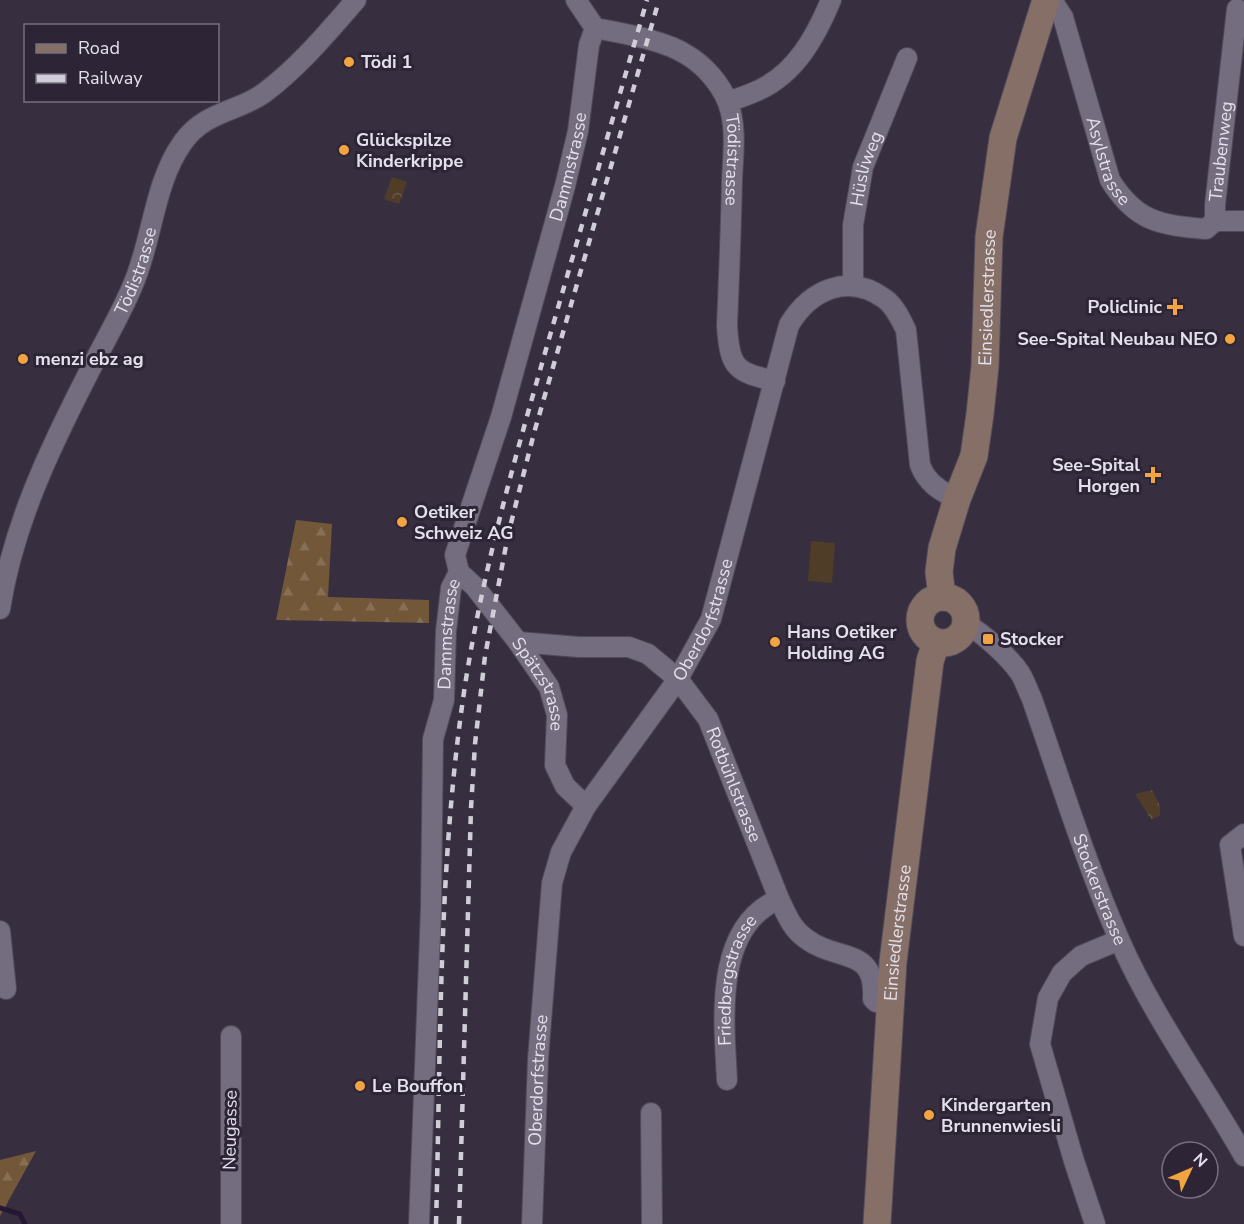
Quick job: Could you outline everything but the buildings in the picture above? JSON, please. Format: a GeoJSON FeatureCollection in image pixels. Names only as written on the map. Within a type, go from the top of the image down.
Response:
{"type":"FeatureCollection","features":[{"type":"Feature","properties":{"kind":"main road","name":"Einsiedlerstrasse"},"geometry":{"type":"LineString","coordinates":[[942,597],[939,566],[957,499],[974,456],[980,414],[985,366],[989,237],[1003,138],[1046,1]]}},
{"type":"Feature","properties":{"kind":"main road"},"geometry":{"type":"LineString","coordinates":[[942,597],[958,602],[966,616],[966,624],[956,640],[943,644],[925,634],[920,621],[924,607],[929,602],[942,597]]}},
{"type":"Feature","properties":{"kind":"main road","name":"Einsiedlerstrasse"},"geometry":{"type":"LineString","coordinates":[[877,1224],[889,1004],[930,661],[936,642]]}},
{"type":"Feature","properties":{"kind":"street","name":"Tödistrasse"},"geometry":{"type":"LineString","coordinates":[[0,609],[5,579],[30,497],[87,375],[132,287],[168,166],[184,140],[212,116],[261,96],[291,72],[356,0]]}},
{"type":"Feature","properties":{"kind":"street"},"geometry":{"type":"LineString","coordinates":[[576,0],[595,28]]}},
{"type":"Feature","properties":{"kind":"street"},"geometry":{"type":"LineString","coordinates":[[728,102],[761,90],[786,72],[807,49],[821,25],[831,0]]}},
{"type":"Feature","properties":{"kind":"street","name":"Asylstrasse"},"geometry":{"type":"LineString","coordinates":[[1046,1],[1055,5],[1063,17],[1110,180],[1120,196],[1135,210],[1155,222],[1173,226],[1206,230],[1215,221],[1244,221]]}},
{"type":"Feature","properties":{"kind":"street","name":"Traubenweg"},"geometry":{"type":"LineString","coordinates":[[1215,221],[1237,9]]}},
{"type":"Feature","properties":{"kind":"street","name":"Tödistrasse"},"geometry":{"type":"LineString","coordinates":[[595,28],[625,33],[687,54],[714,79],[728,102],[733,148],[728,352],[738,369],[750,375],[775,381]]}},
{"type":"Feature","properties":{"kind":"street","name":"Dammstrasse"},"geometry":{"type":"LineString","coordinates":[[419,1224],[431,908],[433,739],[444,700],[446,632],[451,588],[459,572],[455,555],[501,417],[568,174],[578,131],[589,45],[595,28]]}},
{"type":"Feature","properties":{"kind":"street","name":"Hüsliweg"},"geometry":{"type":"LineString","coordinates":[[853,285],[853,225],[863,167],[907,58]]}},
{"type":"Feature","properties":{"kind":"street"},"geometry":{"type":"LineString","coordinates":[[853,285],[865,288],[886,300],[899,315],[906,330],[920,465],[931,483],[942,492],[957,499]]}},
{"type":"Feature","properties":{"kind":"street","name":"Oberdorfstrasse"},"geometry":{"type":"LineString","coordinates":[[532,1224],[538,1059],[552,883],[561,852],[586,806],[678,679],[711,619],[789,325],[798,310],[813,297],[832,288],[853,285]]}},
{"type":"Feature","properties":{"kind":"street","name":"Spätzstrasse"},"geometry":{"type":"LineString","coordinates":[[459,572],[475,587],[514,636],[549,687],[557,715],[555,765],[565,786],[586,806]]}},
{"type":"Feature","properties":{"kind":"street","name":"Stockerstrasse"},"geometry":{"type":"LineString","coordinates":[[966,624],[978,630],[1020,672],[1032,699],[1119,940],[1160,1016],[1244,1156]]}},
{"type":"Feature","properties":{"kind":"street","name":"Rotbühlstrasse"},"geometry":{"type":"LineString","coordinates":[[514,636],[579,647],[629,647],[648,654],[678,679],[708,720],[779,899],[792,926],[805,938],[831,952],[855,958],[868,968],[874,982],[873,999],[876,1002],[889,1004]]}},
{"type":"Feature","properties":{"kind":"street"},"geometry":{"type":"LineString","coordinates":[[1244,834],[1230,845],[1244,936]]}},
{"type":"Feature","properties":{"kind":"street","name":"Friedbergstrasse"},"geometry":{"type":"LineString","coordinates":[[727,1080],[726,980],[731,955],[741,932],[752,917],[764,905],[779,899]]}},
{"type":"Feature","properties":{"kind":"street"},"geometry":{"type":"LineString","coordinates":[[0,932],[6,989]]}},
{"type":"Feature","properties":{"kind":"street"},"geometry":{"type":"LineString","coordinates":[[1095,1224],[1040,1044],[1048,998],[1062,973],[1081,956],[1119,940]]}},
{"type":"Feature","properties":{"kind":"street","name":"Neugasse"},"geometry":{"type":"LineString","coordinates":[[231,1036],[231,1224]]}},
{"type":"Feature","properties":{"kind":"street"},"geometry":{"type":"LineString","coordinates":[[651,1113],[652,1224]]}},
{"type":"Feature","properties":{"kind":"green space"},"geometry":{"type":"Polygon","coordinates":[[[392,177],[407,182],[399,204],[384,199],[392,177]]]}},
{"type":"Feature","properties":{"kind":"green space"},"geometry":{"type":"Polygon","coordinates":[[[296,520],[332,524],[328,597],[429,600],[429,623],[276,620],[296,520]]]}},
{"type":"Feature","properties":{"kind":"green space"},"geometry":{"type":"Polygon","coordinates":[[[811,541],[835,543],[832,583],[808,581],[811,541]]]}},
{"type":"Feature","properties":{"kind":"green space"},"geometry":{"type":"Polygon","coordinates":[[[1152,790],[1160,806],[1160,816],[1151,819],[1135,794],[1152,790]]]}},
{"type":"Feature","properties":{"kind":"green space"},"geometry":{"type":"Polygon","coordinates":[[[36,1151],[0,1216],[0,1160],[36,1151]]]}},
{"type":"Feature","properties":{"kind":"waterway"},"geometry":{"type":"LineString","coordinates":[[0,1208],[20,1214],[25,1224]]}},
{"type":"Feature","properties":{"kind":"railway"},"geometry":{"type":"LineString","coordinates":[[436,1224],[442,951],[450,815],[466,679],[483,591],[515,461],[647,0]]}},
{"type":"Feature","properties":{"kind":"railway"},"geometry":{"type":"LineString","coordinates":[[459,1224],[471,808],[475,744],[485,656],[508,535],[534,433],[659,0]]}},
{"type":"Feature","properties":{"kind":"place","name":"Tödi 1"},"geometry":{"type":"Point","coordinates":[349,62]}},
{"type":"Feature","properties":{"kind":"place","name":"Glückspilze Kinderkrippe"},"geometry":{"type":"Point","coordinates":[344,150]}},
{"type":"Feature","properties":{"kind":"place","name":"Policlinic"},"geometry":{"type":"Point","coordinates":[1175,307]}},
{"type":"Feature","properties":{"kind":"place","name":"See-Spital Neubau NEO"},"geometry":{"type":"Point","coordinates":[1230,339]}},
{"type":"Feature","properties":{"kind":"place","name":"menzi ebz ag"},"geometry":{"type":"Point","coordinates":[23,359]}},
{"type":"Feature","properties":{"kind":"place","name":"See-Spital Horgen"},"geometry":{"type":"Point","coordinates":[1153,475]}},
{"type":"Feature","properties":{"kind":"place","name":"Oetiker Schweiz AG"},"geometry":{"type":"Point","coordinates":[402,522]}},
{"type":"Feature","properties":{"kind":"place","name":"Stocker"},"geometry":{"type":"Point","coordinates":[988,639]}},
{"type":"Feature","properties":{"kind":"place","name":"Hans Oetiker Holding AG"},"geometry":{"type":"Point","coordinates":[775,642]}},
{"type":"Feature","properties":{"kind":"place","name":"Le Bouffon"},"geometry":{"type":"Point","coordinates":[360,1086]}},
{"type":"Feature","properties":{"kind":"place","name":"Kindergarten Brunnenwiesli"},"geometry":{"type":"Point","coordinates":[929,1115]}}]}
